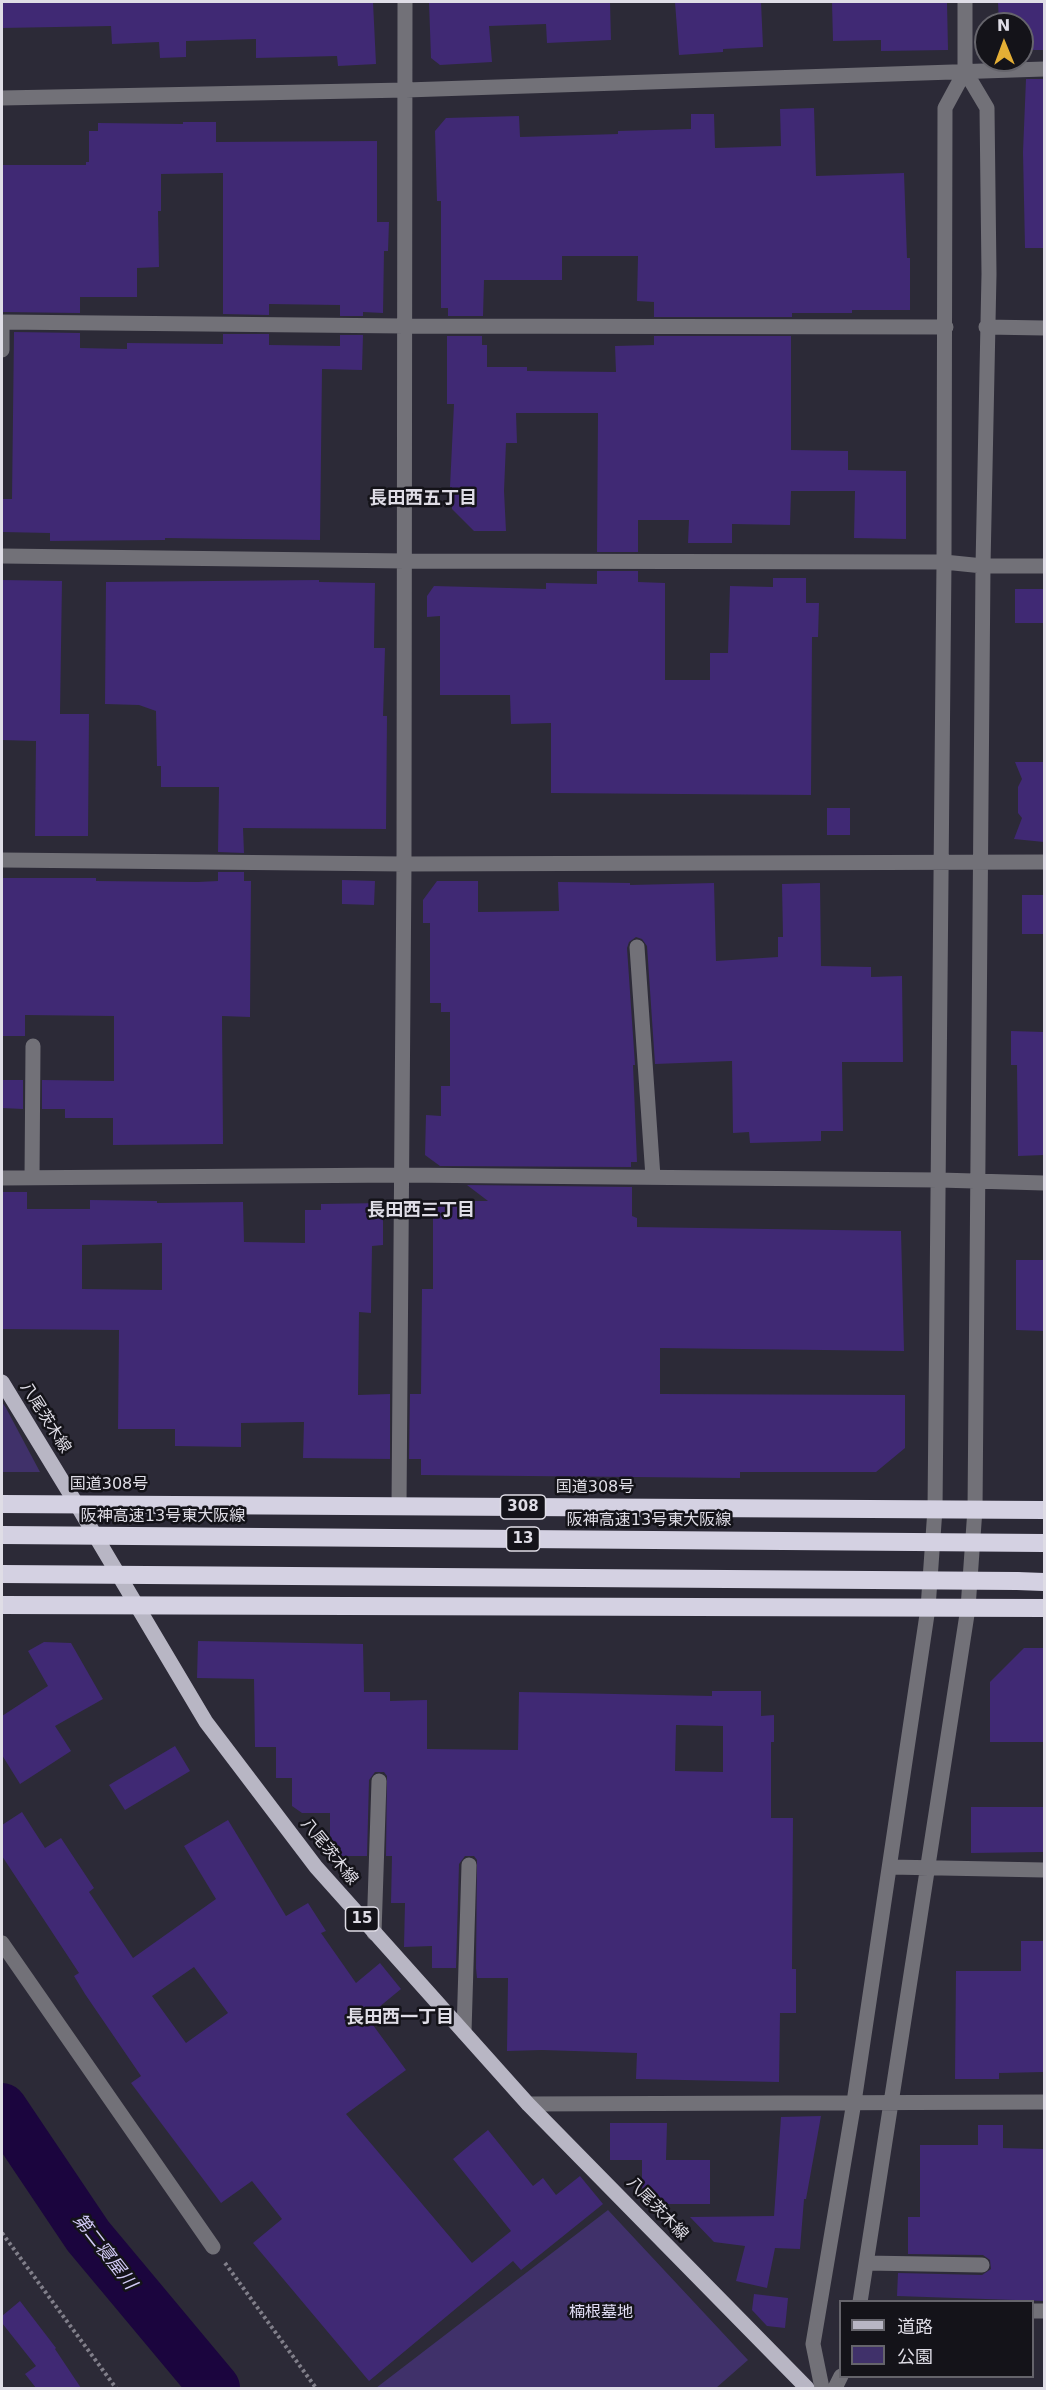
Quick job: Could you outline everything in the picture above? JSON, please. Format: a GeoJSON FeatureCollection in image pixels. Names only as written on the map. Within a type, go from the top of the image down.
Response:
{"type":"FeatureCollection","features":[{"type":"Feature","properties":{"kind":"highway","name":"国道308号"},"geometry":{"type":"LineString","coordinates":[[2,1504],[1044,1510]]}},
{"type":"Feature","properties":{"kind":"highway","name":"阪神高速13号東大阪線"},"geometry":{"type":"LineString","coordinates":[[2,1535],[1044,1543]]}},
{"type":"Feature","properties":{"kind":"highway"},"geometry":{"type":"LineString","coordinates":[[2,1574],[1044,1582]]}},
{"type":"Feature","properties":{"kind":"highway"},"geometry":{"type":"LineString","coordinates":[[2,1605],[1044,1608]]}},
{"type":"Feature","properties":{"kind":"main road","name":"八尾茨木線"},"geometry":{"type":"LineString","coordinates":[[2,1382],[206,1722],[316,1867],[528,2104],[807,2388]]}},
{"type":"Feature","properties":{"kind":"street"},"geometry":{"type":"LineString","coordinates":[[399,1506],[404,864],[405,2]]}},
{"type":"Feature","properties":{"kind":"street"},"geometry":{"type":"LineString","coordinates":[[822,2388],[813,2344],[854,2102],[928,1608],[935,1509],[946,327],[945,108],[965,71],[965,2]]}},
{"type":"Feature","properties":{"kind":"street"},"geometry":{"type":"LineString","coordinates":[[2,98],[406,90],[1044,69]]}},
{"type":"Feature","properties":{"kind":"street"},"geometry":{"type":"LineString","coordinates":[[860,2300],[968,1608],[975,1509],[983,566],[988,274],[987,108],[965,71]]}},
{"type":"Feature","properties":{"kind":"street"},"geometry":{"type":"LineString","coordinates":[[2,350],[2,322],[405,326],[946,327]]}},
{"type":"Feature","properties":{"kind":"street"},"geometry":{"type":"LineString","coordinates":[[986,327],[1044,328]]}},
{"type":"Feature","properties":{"kind":"street"},"geometry":{"type":"LineString","coordinates":[[2,556],[405,561],[944,562],[983,566],[1044,566]]}},
{"type":"Feature","properties":{"kind":"street"},"geometry":{"type":"LineString","coordinates":[[2,860],[404,864],[1044,862]]}},
{"type":"Feature","properties":{"kind":"street"},"geometry":{"type":"LineString","coordinates":[[637,947],[653,1177]]}},
{"type":"Feature","properties":{"kind":"street"},"geometry":{"type":"LineString","coordinates":[[32,1178],[33,1046]]}},
{"type":"Feature","properties":{"kind":"street"},"geometry":{"type":"LineString","coordinates":[[2,1178],[401,1175],[939,1180],[1044,1184]]}},
{"type":"Feature","properties":{"kind":"street"},"geometry":{"type":"LineString","coordinates":[[374,1932],[378,1781]]}},
{"type":"Feature","properties":{"kind":"street"},"geometry":{"type":"LineString","coordinates":[[464,2032],[469,1865]]}},
{"type":"Feature","properties":{"kind":"street"},"geometry":{"type":"LineString","coordinates":[[890,1867],[1044,1870]]}},
{"type":"Feature","properties":{"kind":"street"},"geometry":{"type":"LineString","coordinates":[[2,1943],[213,2247]]}},
{"type":"Feature","properties":{"kind":"street"},"geometry":{"type":"LineString","coordinates":[[528,2104],[1044,2102]]}},
{"type":"Feature","properties":{"kind":"street"},"geometry":{"type":"LineString","coordinates":[[866,2263],[982,2265]]}},
{"type":"Feature","properties":{"kind":"path"},"geometry":{"type":"LineString","coordinates":[[2,2233],[116,2388]]}},
{"type":"Feature","properties":{"kind":"path"},"geometry":{"type":"LineString","coordinates":[[213,2247],[316,2388]]}},
{"type":"Feature","properties":{"kind":"green space"},"geometry":{"type":"Polygon","coordinates":[[[2,1402],[6,1408],[40,1472],[2,1472],[2,1402]]]}},
{"type":"Feature","properties":{"kind":"green space","name":"楠根墓地"},"geometry":{"type":"Polygon","coordinates":[[[608,2210],[748,2360],[716,2388],[376,2388],[608,2210]]]}},
{"type":"Feature","properties":{"kind":"building"},"geometry":{"type":"Polygon","coordinates":[[[2,2],[373,2],[376,64],[338,66],[337,56],[256,58],[256,39],[186,41],[186,57],[160,58],[159,42],[112,44],[111,26],[2,28],[2,2]]]}},
{"type":"Feature","properties":{"kind":"building"},"geometry":{"type":"Polygon","coordinates":[[[429,2],[610,2],[611,40],[547,43],[546,24],[489,26],[492,62],[440,65],[431,58],[429,2]]]}},
{"type":"Feature","properties":{"kind":"building"},"geometry":{"type":"Polygon","coordinates":[[[675,2],[761,2],[763,47],[723,49],[723,52],[679,55],[675,2]]]}},
{"type":"Feature","properties":{"kind":"building"},"geometry":{"type":"Polygon","coordinates":[[[832,2],[947,2],[948,50],[881,51],[881,40],[833,41],[832,2]]]}},
{"type":"Feature","properties":{"kind":"building"},"geometry":{"type":"Polygon","coordinates":[[[998,2],[1044,2],[1044,50],[1034,50],[1034,12],[998,12],[998,2]]]}},
{"type":"Feature","properties":{"kind":"building"},"geometry":{"type":"Polygon","coordinates":[[[1026,79],[1044,79],[1044,248],[1025,248],[1023,152],[1026,79]]]}},
{"type":"Feature","properties":{"kind":"building"},"geometry":{"type":"Polygon","coordinates":[[[814,108],[816,176],[904,173],[907,258],[910,258],[910,310],[792,313],[792,317],[654,317],[654,302],[637,301],[638,256],[562,256],[562,280],[484,280],[483,316],[448,316],[448,308],[441,308],[441,201],[437,201],[435,131],[446,118],[519,116],[520,137],[691,129],[691,114],[714,114],[715,148],[781,146],[780,109],[814,108]]]}},
{"type":"Feature","properties":{"kind":"building"},"geometry":{"type":"Polygon","coordinates":[[[183,122],[216,122],[216,142],[377,141],[377,222],[389,222],[388,251],[384,251],[383,313],[363,312],[363,316],[340,316],[340,305],[269,304],[269,315],[223,314],[223,173],[161,174],[161,211],[158,211],[159,267],[137,268],[137,297],[80,297],[80,313],[2,312],[2,165],[86,165],[86,162],[89,162],[89,131],[98,131],[98,123],[183,124],[183,122]]]}},
{"type":"Feature","properties":{"kind":"building"},"geometry":{"type":"Polygon","coordinates":[[[14,332],[80,333],[80,348],[127,349],[127,343],[223,344],[223,334],[269,334],[269,345],[340,346],[340,335],[363,335],[362,370],[322,369],[320,540],[165,538],[165,540],[50,541],[50,533],[2,532],[2,499],[12,499],[14,332]]]}},
{"type":"Feature","properties":{"kind":"building"},"geometry":{"type":"Polygon","coordinates":[[[447,336],[482,336],[482,345],[487,345],[487,367],[527,367],[527,371],[616,372],[615,346],[654,345],[654,336],[791,336],[791,450],[848,451],[848,470],[906,471],[906,539],[854,538],[855,491],[791,491],[790,525],[732,524],[732,543],[688,543],[689,520],[638,520],[638,552],[597,552],[598,413],[516,413],[517,443],[506,443],[504,491],[506,531],[474,531],[452,509],[452,487],[450,487],[454,404],[447,404],[447,336]]]}},
{"type":"Feature","properties":{"kind":"building"},"geometry":{"type":"Polygon","coordinates":[[[597,571],[638,571],[638,582],[665,583],[665,680],[710,680],[710,653],[728,653],[730,586],[773,587],[773,578],[806,578],[806,603],[819,603],[818,637],[812,637],[811,795],[551,793],[551,723],[511,724],[510,695],[440,695],[440,616],[427,617],[427,596],[434,586],[546,589],[546,583],[597,584],[597,571]]]}},
{"type":"Feature","properties":{"kind":"building"},"geometry":{"type":"Polygon","coordinates":[[[2,580],[62,581],[60,714],[89,714],[88,836],[35,836],[36,741],[2,740],[2,580]]]}},
{"type":"Feature","properties":{"kind":"building"},"geometry":{"type":"Polygon","coordinates":[[[319,580],[319,582],[375,583],[374,648],[385,648],[383,716],[387,716],[386,829],[243,828],[244,853],[218,852],[219,787],[161,787],[161,766],[157,766],[156,711],[139,705],[105,704],[106,582],[319,580]]]}},
{"type":"Feature","properties":{"kind":"building"},"geometry":{"type":"Polygon","coordinates":[[[1015,589],[1044,589],[1044,623],[1015,623],[1015,589]]]}},
{"type":"Feature","properties":{"kind":"building"},"geometry":{"type":"Polygon","coordinates":[[[1015,762],[1044,762],[1044,842],[1014,839],[1022,818],[1018,813],[1018,787],[1022,779],[1015,762]]]}},
{"type":"Feature","properties":{"kind":"building"},"geometry":{"type":"Polygon","coordinates":[[[827,808],[850,808],[850,835],[827,835],[827,808]]]}},
{"type":"Feature","properties":{"kind":"building"},"geometry":{"type":"Polygon","coordinates":[[[218,872],[244,872],[244,881],[251,881],[250,1017],[222,1016],[223,1144],[113,1145],[113,1118],[65,1118],[65,1109],[42,1109],[42,1080],[114,1081],[114,1016],[25,1015],[25,1036],[2,1036],[2,878],[96,878],[96,881],[198,882],[218,881],[218,872]]]}},
{"type":"Feature","properties":{"kind":"building"},"geometry":{"type":"Polygon","coordinates":[[[342,880],[375,881],[374,905],[342,904],[342,880]]]}},
{"type":"Feature","properties":{"kind":"building"},"geometry":{"type":"Polygon","coordinates":[[[437,881],[478,881],[478,912],[559,911],[558,882],[630,883],[630,885],[714,883],[716,961],[778,957],[778,937],[783,937],[782,884],[820,883],[821,966],[871,967],[871,977],[902,976],[903,1062],[842,1062],[843,1131],[821,1131],[821,1141],[750,1143],[749,1132],[733,1133],[732,1061],[655,1064],[647,946],[642,939],[636,937],[629,942],[627,948],[635,1065],[633,1065],[637,1162],[631,1162],[631,1167],[440,1166],[425,1155],[426,1115],[441,1116],[441,1086],[450,1086],[450,1012],[441,1012],[441,1003],[430,1003],[430,923],[423,923],[423,900],[437,881]]]}},
{"type":"Feature","properties":{"kind":"building"},"geometry":{"type":"Polygon","coordinates":[[[1022,895],[1044,895],[1044,934],[1022,934],[1022,895]]]}},
{"type":"Feature","properties":{"kind":"building"},"geometry":{"type":"Polygon","coordinates":[[[1011,1031],[1044,1032],[1044,1155],[1018,1156],[1017,1065],[1011,1065],[1011,1031]]]}},
{"type":"Feature","properties":{"kind":"building"},"geometry":{"type":"Polygon","coordinates":[[[2,1080],[23,1080],[23,1109],[2,1108],[2,1080]]]}},
{"type":"Feature","properties":{"kind":"building"},"geometry":{"type":"Polygon","coordinates":[[[467,1185],[632,1187],[632,1216],[637,1218],[637,1227],[901,1231],[904,1351],[660,1348],[660,1394],[905,1395],[905,1448],[876,1472],[740,1472],[740,1478],[421,1475],[421,1459],[409,1459],[410,1394],[421,1394],[422,1289],[433,1289],[433,1201],[488,1201],[467,1185]]]}},
{"type":"Feature","properties":{"kind":"building"},"geometry":{"type":"Polygon","coordinates":[[[2,1192],[27,1192],[27,1209],[90,1209],[90,1200],[157,1201],[157,1203],[243,1202],[244,1242],[305,1243],[305,1210],[321,1210],[321,1204],[383,1203],[383,1245],[372,1246],[371,1313],[359,1312],[358,1395],[390,1394],[390,1459],[303,1458],[304,1422],[241,1423],[241,1447],[175,1446],[175,1429],[118,1429],[119,1330],[2,1329],[2,1192]],[[162,1243],[82,1245],[82,1289],[162,1290],[162,1243]]]}},
{"type":"Feature","properties":{"kind":"building"},"geometry":{"type":"Polygon","coordinates":[[[1016,1260],[1044,1260],[1044,1331],[1016,1330],[1016,1260]]]}},
{"type":"Feature","properties":{"kind":"building"},"geometry":{"type":"Polygon","coordinates":[[[198,1641],[363,1644],[364,1692],[390,1692],[390,1701],[427,1700],[427,1749],[518,1750],[519,1692],[712,1696],[712,1691],[761,1691],[761,1716],[774,1715],[774,1742],[771,1742],[771,1818],[793,1818],[792,1969],[796,1969],[796,2013],[780,2013],[779,2082],[636,2079],[637,2053],[507,2051],[508,1978],[477,1978],[477,1860],[474,1856],[465,1856],[459,1864],[456,1968],[432,1968],[432,1946],[404,1947],[405,1903],[391,1903],[392,1856],[386,1856],[387,1776],[384,1772],[375,1772],[369,1780],[367,1856],[338,1856],[338,1849],[330,1849],[330,1813],[302,1813],[292,1806],[292,1778],[276,1778],[276,1747],[255,1747],[254,1679],[197,1678],[198,1641]],[[676,1725],[675,1771],[723,1772],[723,1726],[676,1725]]]}},
{"type":"Feature","properties":{"kind":"building"},"geometry":{"type":"Polygon","coordinates":[[[44,1642],[71,1643],[103,1699],[55,1726],[71,1751],[20,1784],[2,1755],[2,1716],[48,1686],[28,1651],[44,1642]]]}},
{"type":"Feature","properties":{"kind":"building"},"geometry":{"type":"Polygon","coordinates":[[[1024,1648],[1044,1648],[1044,1742],[990,1742],[990,1682],[1024,1648]]]}},
{"type":"Feature","properties":{"kind":"building"},"geometry":{"type":"Polygon","coordinates":[[[175,1746],[190,1771],[125,1810],[109,1785],[175,1746]]]}},
{"type":"Feature","properties":{"kind":"building"},"geometry":{"type":"Polygon","coordinates":[[[971,1807],[1044,1807],[1044,1852],[971,1853],[971,1807]]]}},
{"type":"Feature","properties":{"kind":"building"},"geometry":{"type":"Polygon","coordinates":[[[22,1812],[45,1848],[61,1838],[94,1888],[89,1892],[133,1958],[216,1899],[184,1846],[228,1820],[286,1916],[308,1903],[326,1931],[321,1933],[356,1983],[380,1963],[401,1989],[367,2017],[406,2070],[346,2114],[472,2263],[511,2231],[453,2159],[488,2130],[533,2186],[543,2178],[556,2195],[580,2176],[603,2204],[521,2270],[513,2261],[369,2381],[253,2243],[282,2219],[252,2181],[221,2203],[131,2083],[141,2076],[85,1994],[74,1976],[79,1973],[2,1856],[2,1825],[22,1812]],[[194,1967],[152,1996],[186,2043],[228,2013],[194,1967]]]}},
{"type":"Feature","properties":{"kind":"building"},"geometry":{"type":"Polygon","coordinates":[[[1021,1941],[1044,1941],[1044,2072],[999,2073],[999,2079],[955,2079],[956,1971],[1021,1971],[1021,1941]]]}},
{"type":"Feature","properties":{"kind":"building"},"geometry":{"type":"Polygon","coordinates":[[[821,2116],[806,2199],[804,2199],[800,2249],[775,2248],[767,2288],[736,2281],[745,2246],[714,2242],[690,2217],[774,2216],[781,2117],[821,2116]]]}},
{"type":"Feature","properties":{"kind":"building"},"geometry":{"type":"Polygon","coordinates":[[[610,2123],[667,2123],[666,2160],[710,2160],[710,2204],[663,2204],[642,2188],[642,2160],[610,2160],[610,2123]]]}},
{"type":"Feature","properties":{"kind":"building"},"geometry":{"type":"Polygon","coordinates":[[[978,2125],[1003,2125],[1003,2148],[1044,2149],[1044,2301],[897,2296],[898,2273],[982,2275],[991,2269],[990,2260],[983,2255],[908,2254],[908,2217],[920,2217],[920,2145],[978,2145],[978,2125]]]}},
{"type":"Feature","properties":{"kind":"building"},"geometry":{"type":"Polygon","coordinates":[[[754,2294],[788,2298],[785,2328],[767,2326],[752,2310],[754,2294]]]}},
{"type":"Feature","properties":{"kind":"building"},"geometry":{"type":"Polygon","coordinates":[[[20,2301],[56,2348],[81,2388],[36,2388],[25,2374],[36,2366],[2,2323],[2,2316],[20,2301]]]}},
{"type":"Feature","properties":{"kind":"waterway","name":"第二寝屋川"},"geometry":{"type":"LineString","coordinates":[[2,2108],[88,2236],[215,2388]]}},
{"type":"Feature","properties":{"kind":"district","name":"長田西五丁目"},"geometry":{"type":"Point","coordinates":[423,499]}},
{"type":"Feature","properties":{"kind":"district","name":"長田西三丁目"},"geometry":{"type":"Point","coordinates":[421,1211]}},
{"type":"Feature","properties":{"kind":"district","name":"長田西一丁目"},"geometry":{"type":"Point","coordinates":[400,2018]}}]}
